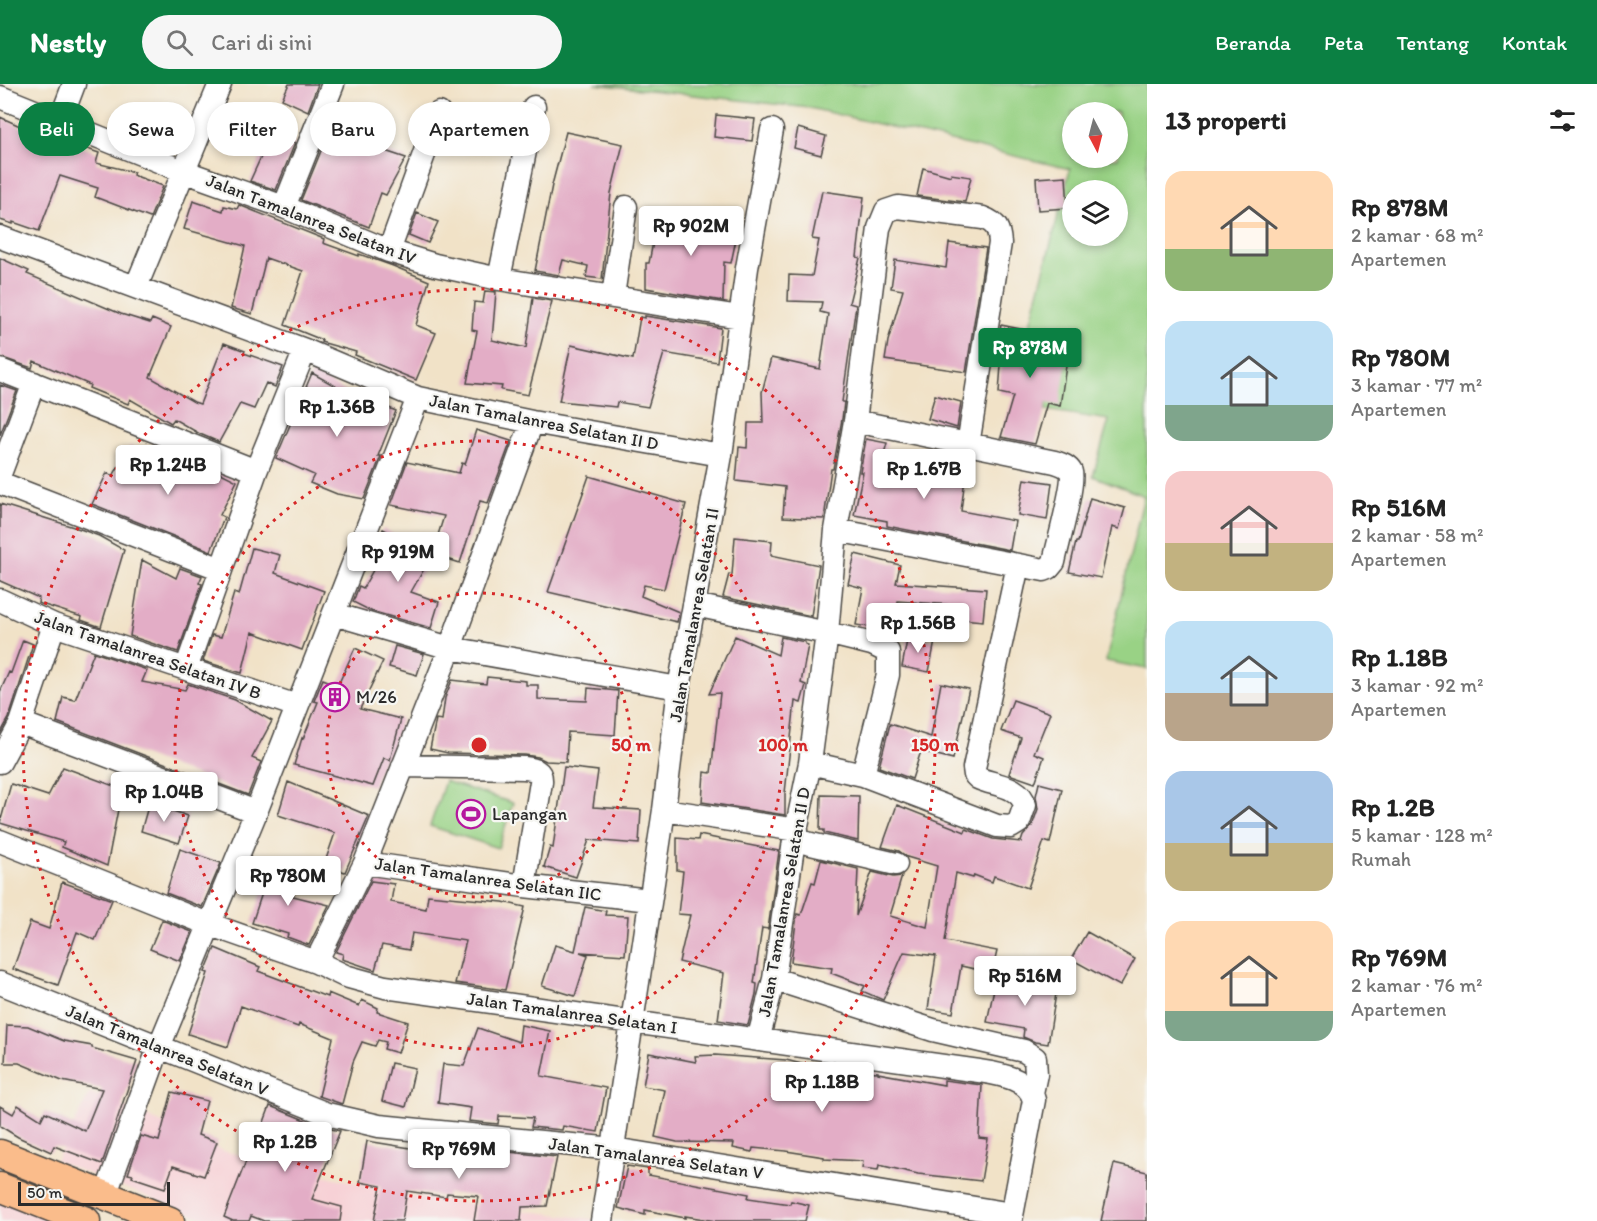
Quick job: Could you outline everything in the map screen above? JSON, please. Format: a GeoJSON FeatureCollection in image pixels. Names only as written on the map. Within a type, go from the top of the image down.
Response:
{"type":"FeatureCollection","features":[{"type":"Feature","properties":{"kind":"main road"},"geometry":{"type":"LineString","coordinates":[[0,1154],[170,1221]]}},
{"type":"Feature","properties":{"kind":"main road"},"geometry":{"type":"LineString","coordinates":[[0,1187],[86,1221]]}},
{"type":"Feature","properties":{"kind":"street"},"geometry":{"type":"LineString","coordinates":[[67,102],[74,84]]}},
{"type":"Feature","properties":{"kind":"street"},"geometry":{"type":"LineString","coordinates":[[136,286],[220,84]]}},
{"type":"Feature","properties":{"kind":"street"},"geometry":{"type":"LineString","coordinates":[[284,207],[333,84]]}},
{"type":"Feature","properties":{"kind":"street","name":"Jalan Tamalanrea Selatan IV"},"geometry":{"type":"LineString","coordinates":[[0,97],[18,104]]}},
{"type":"Feature","properties":{"kind":"street","name":"Jalan Tamalanrea Selatan II"},"geometry":{"type":"LineString","coordinates":[[602,1221],[664,810],[679,688],[721,455],[740,317],[772,130]]}},
{"type":"Feature","properties":{"kind":"street","name":"Jalan Tamalanrea Selatan IV"},"geometry":{"type":"LineString","coordinates":[[95,135],[183,171],[284,207],[389,251],[499,279],[740,317]]}},
{"type":"Feature","properties":{"kind":"street"},"geometry":{"type":"LineString","coordinates":[[389,251],[423,156]]}},
{"type":"Feature","properties":{"kind":"street"},"geometry":{"type":"LineString","coordinates":[[499,279],[524,156]]}},
{"type":"Feature","properties":{"kind":"street"},"geometry":{"type":"LineString","coordinates":[[613,296],[626,207]]}},
{"type":"Feature","properties":{"kind":"street","name":"Jalan Tamalanrea Selatan II D"},"geometry":{"type":"LineString","coordinates":[[758,1040],[774,979],[796,835],[810,763],[827,633],[836,530],[855,421],[879,228],[886,211],[898,207],[983,218],[997,226],[1000,243],[968,445]]}},
{"type":"Feature","properties":{"kind":"street","name":"Jalan Tamalanrea Selatan II D"},"geometry":{"type":"LineString","coordinates":[[0,237],[305,350],[418,398],[532,422],[721,455]]}},
{"type":"Feature","properties":{"kind":"street"},"geometry":{"type":"LineString","coordinates":[[186,669],[256,471],[305,350]]}},
{"type":"Feature","properties":{"kind":"street"},"geometry":{"type":"LineString","coordinates":[[0,370],[256,471]]}},
{"type":"Feature","properties":{"kind":"street"},"geometry":{"type":"LineString","coordinates":[[0,474],[34,383]]}},
{"type":"Feature","properties":{"kind":"street"},"geometry":{"type":"LineString","coordinates":[[105,1196],[159,1047],[255,812],[418,398]]}},
{"type":"Feature","properties":{"kind":"street"},"geometry":{"type":"LineString","coordinates":[[836,530],[1038,570],[1049,568],[1052,565],[1070,490],[1068,467],[1055,462],[855,421]]}},
{"type":"Feature","properties":{"kind":"street"},"geometry":{"type":"LineString","coordinates":[[365,863],[450,648],[532,422]]}},
{"type":"Feature","properties":{"kind":"street"},"geometry":{"type":"LineString","coordinates":[[0,483],[220,569]]}},
{"type":"Feature","properties":{"kind":"street","name":"Jalan Tamalanrea Selatan II D"},"geometry":{"type":"LineString","coordinates":[[810,763],[863,775],[998,826],[1011,827],[1019,822],[1024,805],[1019,794],[1007,787],[978,778],[974,768],[1018,565]]}},
{"type":"Feature","properties":{"kind":"street","name":"Jalan Tamalanrea Selatan IV B"},"geometry":{"type":"LineString","coordinates":[[0,600],[54,625],[297,706]]}},
{"type":"Feature","properties":{"kind":"street"},"geometry":{"type":"LineString","coordinates":[[695,605],[827,633],[882,648],[888,652],[888,675],[863,775]]}},
{"type":"Feature","properties":{"kind":"street"},"geometry":{"type":"LineString","coordinates":[[334,614],[450,648],[679,688]]}},
{"type":"Feature","properties":{"kind":"street"},"geometry":{"type":"LineString","coordinates":[[0,762],[21,723],[54,625]]}},
{"type":"Feature","properties":{"kind":"street"},"geometry":{"type":"LineString","coordinates":[[21,723],[255,812]]}},
{"type":"Feature","properties":{"kind":"street"},"geometry":{"type":"LineString","coordinates":[[403,766],[528,768],[539,772],[542,782],[524,886]]}},
{"type":"Feature","properties":{"kind":"street"},"geometry":{"type":"LineString","coordinates":[[664,810],[796,835],[896,864]]}},
{"type":"Feature","properties":{"kind":"street","name":"Jalan Tamalanrea Selatan I"},"geometry":{"type":"LineString","coordinates":[[0,841],[208,924],[316,962],[345,976],[385,987],[994,1074],[1026,1085],[1032,1093]]}},
{"type":"Feature","properties":{"kind":"street","name":"Jalan Tamalanrea Selatan IIC"},"geometry":{"type":"LineString","coordinates":[[316,962],[365,863],[524,886],[650,900]]}},
{"type":"Feature","properties":{"kind":"street"},"geometry":{"type":"LineString","coordinates":[[774,979],[933,1030],[1024,1051],[1035,1058],[1036,1074],[1032,1093],[1034,1103],[1011,1218]]}},
{"type":"Feature","properties":{"kind":"street","name":"Jalan Tamalanrea Selatan V"},"geometry":{"type":"LineString","coordinates":[[0,983],[327,1114],[348,1120],[379,1126],[614,1149],[1011,1218]]}},
{"type":"Feature","properties":{"kind":"shaded area"},"geometry":{"type":"Polygon","coordinates":[[[90,1093],[223,1151],[411,1196],[607,1221],[210,1221],[56,1161],[90,1093]]]}},
{"type":"Feature","properties":{"kind":"shaded area"},"geometry":{"type":"Polygon","coordinates":[[[0,1198],[59,1221],[0,1221],[0,1198]]]}},
{"type":"Feature","properties":{"kind":"green space"},"geometry":{"type":"Polygon","coordinates":[[[595,84],[1147,84],[1147,669],[1106,661],[1144,496],[1093,476],[1109,420],[1045,410],[1064,339],[1029,328],[1062,200],[1062,246],[1128,246],[1128,180],[1067,180],[1070,169],[1066,168],[1128,168],[1128,102],[1062,102],[1062,167],[810,108],[595,84]]]}},
{"type":"Feature","properties":{"kind":"green space","name":"Lapangan"},"geometry":{"type":"Polygon","coordinates":[[[445,781],[513,803],[498,848],[430,826],[445,781]]]}},
{"type":"Feature","properties":{"kind":"building"},"geometry":{"type":"Polygon","coordinates":[[[289,84],[318,84],[308,111],[298,106],[298,102],[282,99],[289,84]]]}},
{"type":"Feature","properties":{"kind":"building"},"geometry":{"type":"Polygon","coordinates":[[[716,115],[755,119],[752,141],[714,137],[716,115]]]}},
{"type":"Feature","properties":{"kind":"building"},"geometry":{"type":"Polygon","coordinates":[[[0,117],[18,125],[18,156],[95,156],[95,152],[99,153],[96,163],[134,172],[133,175],[163,186],[150,218],[95,197],[98,188],[60,176],[39,231],[0,220],[0,117]]]}},
{"type":"Feature","properties":{"kind":"building"},"geometry":{"type":"Polygon","coordinates":[[[798,128],[826,136],[821,155],[794,148],[798,128]]]}},
{"type":"Feature","properties":{"kind":"building"},"geometry":{"type":"Polygon","coordinates":[[[566,132],[623,144],[611,193],[602,279],[586,277],[588,266],[563,260],[559,275],[535,271],[552,185],[566,132]]]}},
{"type":"Feature","properties":{"kind":"building"},"geometry":{"type":"Polygon","coordinates":[[[396,155],[406,158],[386,195],[381,193],[369,227],[301,200],[319,156],[396,155]]]}},
{"type":"Feature","properties":{"kind":"building"},"geometry":{"type":"Polygon","coordinates":[[[261,156],[290,156],[276,190],[250,181],[261,156]]]}},
{"type":"Feature","properties":{"kind":"building"},"geometry":{"type":"Polygon","coordinates":[[[923,168],[951,176],[951,174],[971,177],[965,202],[917,196],[923,168]]]}},
{"type":"Feature","properties":{"kind":"building"},"geometry":{"type":"Polygon","coordinates":[[[1066,176],[1066,180],[1062,180],[1062,208],[1038,210],[1036,178],[1066,176]]]}},
{"type":"Feature","properties":{"kind":"building"},"geometry":{"type":"Polygon","coordinates":[[[822,191],[864,197],[857,257],[860,258],[849,303],[856,305],[842,402],[844,402],[842,419],[833,469],[831,469],[824,519],[783,517],[785,487],[736,481],[739,447],[747,448],[748,423],[763,423],[762,392],[771,358],[820,369],[828,314],[820,312],[822,302],[788,301],[789,275],[812,276],[819,240],[812,239],[822,191]]]}},
{"type":"Feature","properties":{"kind":"building"},"geometry":{"type":"Polygon","coordinates":[[[193,201],[223,211],[224,206],[237,209],[239,205],[324,239],[323,243],[393,266],[429,281],[416,325],[436,333],[416,380],[355,355],[356,352],[321,342],[322,340],[285,325],[303,271],[266,258],[252,314],[231,308],[245,246],[184,229],[193,201]]]}},
{"type":"Feature","properties":{"kind":"building"},"geometry":{"type":"Polygon","coordinates":[[[417,213],[438,222],[428,243],[409,235],[417,213]]]}},
{"type":"Feature","properties":{"kind":"building"},"geometry":{"type":"Polygon","coordinates":[[[658,216],[695,223],[696,217],[739,225],[731,263],[724,262],[723,301],[646,288],[646,263],[649,263],[658,216]]]}},
{"type":"Feature","properties":{"kind":"building"},"geometry":{"type":"Polygon","coordinates":[[[949,243],[986,248],[966,372],[885,360],[888,341],[903,290],[891,288],[895,260],[946,268],[949,243]]]}},
{"type":"Feature","properties":{"kind":"building"},"geometry":{"type":"Polygon","coordinates":[[[0,258],[29,271],[27,274],[121,314],[150,323],[152,319],[171,327],[150,377],[194,402],[200,404],[224,343],[283,367],[275,387],[266,383],[254,409],[240,404],[219,442],[174,419],[171,423],[130,399],[128,404],[34,361],[32,368],[0,357],[0,258]]]}},
{"type":"Feature","properties":{"kind":"building"},"geometry":{"type":"Polygon","coordinates":[[[485,291],[496,292],[492,340],[526,348],[533,298],[552,301],[528,395],[501,390],[502,386],[467,383],[477,331],[472,330],[474,302],[483,303],[485,291]]]}},
{"type":"Feature","properties":{"kind":"building"},"geometry":{"type":"Polygon","coordinates":[[[645,316],[721,328],[717,362],[664,353],[648,407],[617,402],[616,407],[559,401],[571,345],[633,359],[640,317],[645,318],[645,316]]]}},
{"type":"Feature","properties":{"kind":"building"},"geometry":{"type":"Polygon","coordinates":[[[1001,325],[1070,339],[1060,406],[1047,403],[1035,444],[1001,437],[1013,396],[999,393],[1002,351],[997,350],[1001,325]]]}},
{"type":"Feature","properties":{"kind":"building"},"geometry":{"type":"Polygon","coordinates":[[[312,373],[355,397],[356,394],[396,411],[364,499],[337,494],[310,483],[314,475],[276,458],[312,373]]]}},
{"type":"Feature","properties":{"kind":"building"},"geometry":{"type":"Polygon","coordinates":[[[0,385],[17,391],[0,435],[0,385]]]}},
{"type":"Feature","properties":{"kind":"building"},"geometry":{"type":"Polygon","coordinates":[[[935,395],[961,402],[957,428],[928,419],[935,395]]]}},
{"type":"Feature","properties":{"kind":"building"},"geometry":{"type":"Polygon","coordinates":[[[476,430],[511,441],[488,503],[480,501],[460,563],[432,554],[444,516],[391,505],[407,462],[459,473],[462,463],[465,464],[476,430]]]}},
{"type":"Feature","properties":{"kind":"building"},"geometry":{"type":"Polygon","coordinates":[[[866,439],[887,443],[882,461],[920,462],[920,464],[966,470],[961,511],[1015,521],[1010,550],[887,526],[887,521],[854,515],[863,472],[860,472],[866,439]]]}},
{"type":"Feature","properties":{"kind":"building"},"geometry":{"type":"Polygon","coordinates":[[[130,446],[161,463],[165,451],[211,468],[237,481],[220,515],[224,517],[211,551],[92,504],[107,473],[113,476],[130,446]]]}},
{"type":"Feature","properties":{"kind":"building"},"geometry":{"type":"Polygon","coordinates":[[[589,476],[686,504],[664,589],[644,585],[641,596],[679,612],[677,622],[548,592],[589,476]]]}},
{"type":"Feature","properties":{"kind":"building"},"geometry":{"type":"Polygon","coordinates":[[[1024,479],[1052,483],[1047,520],[1018,515],[1024,479]]]}},
{"type":"Feature","properties":{"kind":"building"},"geometry":{"type":"Polygon","coordinates":[[[1090,498],[1125,508],[1119,529],[1112,527],[1101,578],[1069,572],[1090,498]]]}},
{"type":"Feature","properties":{"kind":"building"},"geometry":{"type":"Polygon","coordinates":[[[0,504],[99,536],[124,550],[101,627],[81,620],[82,617],[38,603],[39,598],[0,581],[0,504]]]}},
{"type":"Feature","properties":{"kind":"building"},"geometry":{"type":"Polygon","coordinates":[[[383,529],[432,555],[411,592],[439,602],[431,628],[371,611],[353,602],[359,586],[363,588],[382,554],[375,550],[383,529]]]}},
{"type":"Feature","properties":{"kind":"building"},"geometry":{"type":"Polygon","coordinates":[[[735,537],[772,541],[771,555],[819,565],[811,616],[723,597],[729,574],[732,575],[735,537]]]}},
{"type":"Feature","properties":{"kind":"building"},"geometry":{"type":"Polygon","coordinates":[[[252,548],[280,555],[275,573],[324,591],[302,650],[252,632],[242,673],[203,661],[212,635],[221,637],[234,593],[239,595],[252,548]]]}},
{"type":"Feature","properties":{"kind":"building"},"geometry":{"type":"Polygon","coordinates":[[[855,554],[900,565],[896,583],[986,589],[983,621],[951,618],[952,605],[898,601],[893,631],[856,625],[863,588],[848,584],[855,554]]]}},
{"type":"Feature","properties":{"kind":"building"},"geometry":{"type":"Polygon","coordinates":[[[142,560],[176,578],[180,568],[202,576],[199,583],[202,584],[178,652],[130,636],[142,560]]]}},
{"type":"Feature","properties":{"kind":"building"},"geometry":{"type":"Polygon","coordinates":[[[908,635],[935,641],[929,672],[902,667],[908,635]]]}},
{"type":"Feature","properties":{"kind":"building"},"geometry":{"type":"Polygon","coordinates":[[[735,636],[778,655],[781,637],[805,642],[808,645],[801,683],[806,685],[801,703],[795,701],[785,793],[785,815],[702,802],[704,772],[711,773],[720,693],[709,694],[735,636]]]}},
{"type":"Feature","properties":{"kind":"building"},"geometry":{"type":"Polygon","coordinates":[[[23,640],[33,644],[9,718],[0,734],[0,692],[9,672],[11,673],[23,640]]]}},
{"type":"Feature","properties":{"kind":"building"},"geometry":{"type":"Polygon","coordinates":[[[395,646],[424,654],[417,675],[389,667],[395,646]]]}},
{"type":"Feature","properties":{"kind":"building"},"geometry":{"type":"Polygon","coordinates":[[[355,648],[383,661],[360,709],[401,719],[390,760],[384,758],[373,786],[294,765],[302,738],[318,702],[314,701],[323,679],[338,685],[355,648]]]}},
{"type":"Feature","properties":{"kind":"building"},"geometry":{"type":"Polygon","coordinates":[[[94,652],[147,670],[142,682],[185,690],[188,684],[235,700],[272,721],[252,758],[261,762],[248,795],[57,722],[63,697],[75,700],[94,652]]]}},
{"type":"Feature","properties":{"kind":"building"},"geometry":{"type":"Polygon","coordinates":[[[487,677],[526,681],[526,685],[538,685],[538,699],[587,701],[588,688],[618,691],[615,735],[568,732],[566,762],[546,761],[525,755],[448,753],[430,749],[436,719],[442,720],[445,698],[452,680],[486,684],[487,677]]]}},
{"type":"Feature","properties":{"kind":"building"},"geometry":{"type":"Polygon","coordinates":[[[941,683],[969,689],[953,759],[921,751],[912,779],[879,767],[890,724],[931,737],[941,683]]]}},
{"type":"Feature","properties":{"kind":"building"},"geometry":{"type":"Polygon","coordinates":[[[1013,700],[1050,713],[1034,753],[1044,757],[1035,783],[1009,774],[1021,738],[1001,731],[1013,700]]]}},
{"type":"Feature","properties":{"kind":"building"},"geometry":{"type":"Polygon","coordinates":[[[63,767],[122,789],[107,866],[62,847],[64,842],[0,823],[11,784],[48,796],[63,767]]]}},
{"type":"Feature","properties":{"kind":"building"},"geometry":{"type":"Polygon","coordinates":[[[564,767],[598,771],[593,807],[641,810],[639,844],[589,840],[576,877],[544,867],[550,847],[553,848],[564,767]]]}},
{"type":"Feature","properties":{"kind":"building"},"geometry":{"type":"Polygon","coordinates":[[[288,782],[369,816],[345,872],[324,865],[335,833],[278,815],[288,782]]]}},
{"type":"Feature","properties":{"kind":"building"},"geometry":{"type":"Polygon","coordinates":[[[1039,783],[1062,789],[1050,843],[1044,841],[1028,888],[994,876],[992,882],[974,875],[973,878],[956,873],[945,941],[997,951],[992,973],[961,966],[953,1013],[928,1009],[936,956],[904,952],[883,1000],[862,991],[865,986],[831,973],[832,968],[791,962],[797,914],[801,915],[812,882],[815,883],[821,860],[858,869],[856,916],[872,872],[893,877],[902,876],[890,916],[927,927],[937,866],[882,847],[897,805],[965,832],[966,829],[993,839],[1021,842],[1032,826],[1038,809],[1036,796],[1039,783]]]}},
{"type":"Feature","properties":{"kind":"building"},"geometry":{"type":"Polygon","coordinates":[[[821,795],[859,796],[858,841],[820,830],[821,795]]]}},
{"type":"Feature","properties":{"kind":"building"},"geometry":{"type":"Polygon","coordinates":[[[149,803],[188,816],[179,843],[141,831],[149,803]]]}},
{"type":"Feature","properties":{"kind":"building"},"geometry":{"type":"Polygon","coordinates":[[[699,835],[779,851],[768,929],[762,928],[754,983],[757,984],[756,994],[748,1025],[718,1020],[724,973],[679,962],[690,915],[678,914],[683,871],[677,870],[677,838],[698,840],[699,835]]]}},
{"type":"Feature","properties":{"kind":"building"},"geometry":{"type":"Polygon","coordinates":[[[180,849],[221,863],[202,907],[166,893],[180,849]]]}},
{"type":"Feature","properties":{"kind":"building"},"geometry":{"type":"Polygon","coordinates":[[[273,860],[297,868],[289,895],[329,905],[309,945],[287,937],[288,934],[252,923],[273,860]]]}},
{"type":"Feature","properties":{"kind":"building"},"geometry":{"type":"Polygon","coordinates":[[[371,881],[394,884],[391,902],[426,909],[428,895],[503,902],[525,907],[505,990],[455,983],[466,941],[412,933],[409,950],[382,945],[375,970],[342,959],[343,954],[336,952],[371,881]]]}},
{"type":"Feature","properties":{"kind":"building"},"geometry":{"type":"Polygon","coordinates":[[[62,882],[112,900],[95,940],[77,932],[58,985],[13,969],[30,922],[49,929],[62,882]]]}},
{"type":"Feature","properties":{"kind":"building"},"geometry":{"type":"Polygon","coordinates":[[[585,907],[606,911],[605,915],[628,916],[625,955],[580,952],[588,955],[575,996],[542,986],[555,945],[575,951],[585,907]]]}},
{"type":"Feature","properties":{"kind":"building"},"geometry":{"type":"Polygon","coordinates":[[[162,920],[192,932],[180,961],[150,949],[162,920]]]}},
{"type":"Feature","properties":{"kind":"building"},"geometry":{"type":"Polygon","coordinates":[[[1087,932],[1135,959],[1120,986],[1071,959],[1087,932]]]}},
{"type":"Feature","properties":{"kind":"building"},"geometry":{"type":"Polygon","coordinates":[[[215,948],[260,967],[258,971],[327,997],[328,993],[359,1006],[362,1000],[378,1008],[377,1012],[408,1022],[398,1053],[384,1049],[386,1042],[378,1040],[375,1046],[362,1042],[353,1062],[342,1104],[319,1096],[333,1038],[299,1024],[298,1027],[241,1006],[228,1047],[188,1034],[208,973],[205,972],[215,948]]]}},
{"type":"Feature","properties":{"kind":"building"},"geometry":{"type":"Polygon","coordinates":[[[1032,977],[1058,981],[1048,1044],[1023,1037],[1024,1029],[987,1022],[996,979],[1031,986],[1032,977]]]}},
{"type":"Feature","properties":{"kind":"building"},"geometry":{"type":"Polygon","coordinates":[[[7,1025],[28,1026],[64,1041],[92,1046],[92,1048],[137,1061],[102,1164],[54,1146],[51,1152],[0,1126],[0,1106],[13,1114],[18,1105],[41,1120],[45,1112],[85,1131],[102,1089],[62,1081],[19,1063],[5,1063],[7,1025]]]}},
{"type":"Feature","properties":{"kind":"building"},"geometry":{"type":"Polygon","coordinates":[[[521,1025],[550,1031],[541,1076],[606,1088],[598,1132],[563,1126],[562,1130],[531,1127],[533,1118],[499,1116],[498,1124],[469,1121],[471,1108],[438,1103],[443,1064],[464,1066],[478,1028],[519,1042],[521,1025]]]}},
{"type":"Feature","properties":{"kind":"building"},"geometry":{"type":"Polygon","coordinates":[[[649,1053],[696,1062],[695,1056],[715,1055],[786,1060],[844,1075],[844,1070],[878,1072],[944,1085],[944,1080],[982,1085],[979,1138],[988,1139],[981,1181],[918,1174],[879,1165],[878,1170],[862,1168],[863,1161],[824,1159],[824,1157],[786,1151],[753,1148],[752,1152],[733,1148],[734,1143],[677,1142],[655,1137],[665,1090],[643,1086],[649,1053]]]}},
{"type":"Feature","properties":{"kind":"building"},"geometry":{"type":"Polygon","coordinates":[[[391,1063],[415,1068],[406,1107],[382,1101],[391,1063]]]}},
{"type":"Feature","properties":{"kind":"building"},"geometry":{"type":"Polygon","coordinates":[[[172,1092],[207,1101],[198,1135],[217,1142],[204,1176],[173,1166],[165,1188],[128,1174],[141,1136],[159,1141],[172,1092]]]}},
{"type":"Feature","properties":{"kind":"building"},"geometry":{"type":"Polygon","coordinates":[[[270,1106],[322,1127],[340,1131],[312,1199],[342,1207],[340,1221],[264,1221],[251,1216],[249,1221],[233,1221],[224,1217],[248,1156],[251,1157],[270,1106]]]}},
{"type":"Feature","properties":{"kind":"building"},"geometry":{"type":"Polygon","coordinates":[[[367,1141],[477,1161],[478,1149],[557,1157],[547,1206],[522,1207],[521,1221],[474,1221],[478,1196],[447,1193],[446,1197],[407,1191],[402,1221],[374,1221],[381,1186],[360,1182],[367,1141]]]}},
{"type":"Feature","properties":{"kind":"building"},"geometry":{"type":"Polygon","coordinates":[[[1114,1164],[1147,1172],[1147,1221],[1101,1221],[1114,1164]]]}},
{"type":"Feature","properties":{"kind":"building"},"geometry":{"type":"Polygon","coordinates":[[[627,1166],[648,1169],[648,1175],[749,1194],[748,1198],[790,1204],[791,1201],[809,1205],[805,1221],[716,1221],[645,1210],[645,1215],[618,1208],[627,1166]]]}},
{"type":"Feature","properties":{"kind":"place","name":"M/26"},"geometry":{"type":"Point","coordinates":[335,697]}},
{"type":"Feature","properties":{"kind":"place","name":"Lapangan"},"geometry":{"type":"Point","coordinates":[471,814]}}]}
